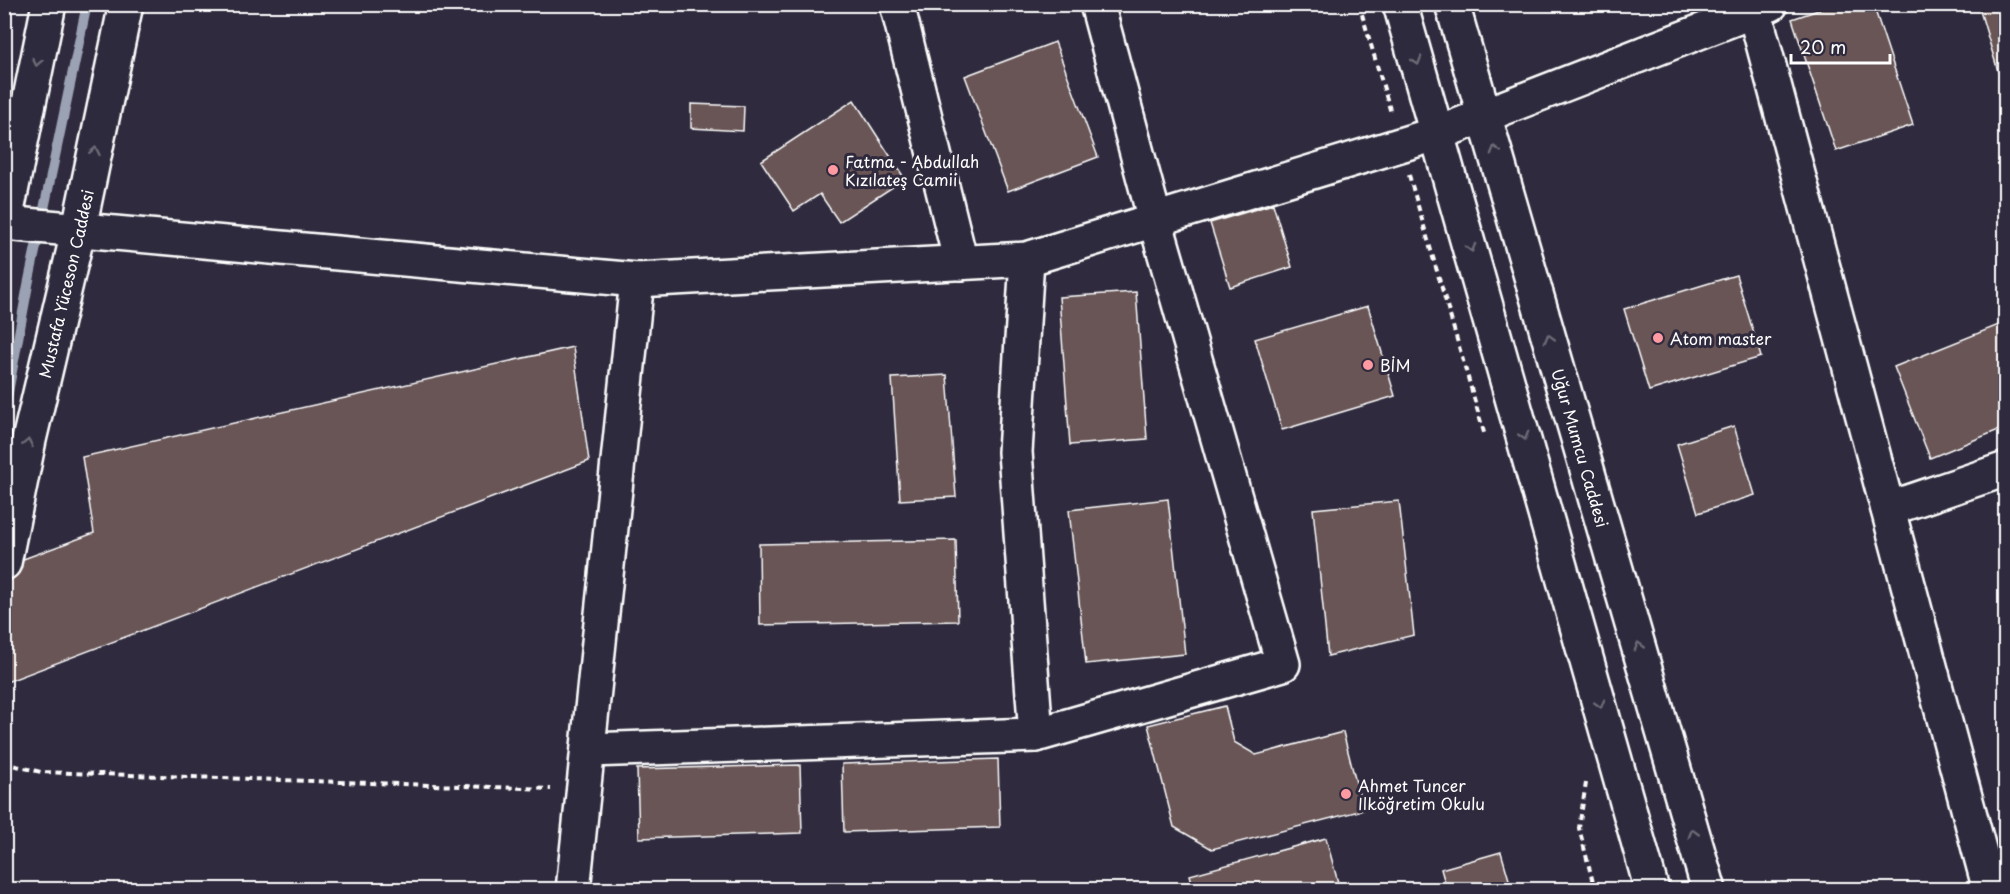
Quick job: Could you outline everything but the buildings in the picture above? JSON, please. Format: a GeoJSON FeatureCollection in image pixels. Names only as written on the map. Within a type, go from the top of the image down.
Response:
{"type":"FeatureCollection","features":[{"type":"Feature","properties":{"kind":"street","name":"Mustafa Yüceson Caddesi"},"geometry":{"type":"LineString","coordinates":[[4,562],[29,440],[28,225],[49,4]]}},
{"type":"Feature","properties":{"kind":"street","name":"Mustafa Yüceson Caddesi"},"geometry":{"type":"LineString","coordinates":[[28,225],[126,4]]}},
{"type":"Feature","properties":{"kind":"street"},"geometry":{"type":"LineString","coordinates":[[897,4],[961,263]]}},
{"type":"Feature","properties":{"kind":"street"},"geometry":{"type":"LineString","coordinates":[[588,750],[1036,735],[1283,664],[1155,220],[1097,4]]}},
{"type":"Feature","properties":{"kind":"street"},"geometry":{"type":"LineString","coordinates":[[1400,4],[1439,133],[1652,890]]}},
{"type":"Feature","properties":{"kind":"street","name":"Uğur Mumcu Caddesi"},"geometry":{"type":"LineString","coordinates":[[1452,4],[1709,890]]}},
{"type":"Feature","properties":{"kind":"street"},"geometry":{"type":"LineString","coordinates":[[28,225],[637,280],[1027,260],[1439,133],[1763,7],[1888,509],[1990,890]]}},
{"type":"Feature","properties":{"kind":"street"},"geometry":{"type":"LineString","coordinates":[[1027,260],[1015,452],[1036,735]]}},
{"type":"Feature","properties":{"kind":"street"},"geometry":{"type":"LineString","coordinates":[[573,890],[637,280]]}},
{"type":"Feature","properties":{"kind":"street"},"geometry":{"type":"LineString","coordinates":[[1888,509],[2006,469]]}},
{"type":"Feature","properties":{"kind":"path"},"geometry":{"type":"LineString","coordinates":[[1359,4],[1488,447]]}},
{"type":"Feature","properties":{"kind":"path"},"geometry":{"type":"LineString","coordinates":[[4,763],[41,772],[583,790]]}},
{"type":"Feature","properties":{"kind":"path"},"geometry":{"type":"LineString","coordinates":[[1586,779],[1579,828],[1595,890]]}},
{"type":"Feature","properties":{"kind":"waterway"},"geometry":{"type":"LineString","coordinates":[[4,414],[28,285],[87,4]]}},
{"type":"Feature","properties":{"kind":"place","name":"Fatma - Abdullah Kızılateş Camii"},"geometry":{"type":"Point","coordinates":[833,170]}},
{"type":"Feature","properties":{"kind":"place","name":"Atom master"},"geometry":{"type":"Point","coordinates":[1658,338]}},
{"type":"Feature","properties":{"kind":"place","name":"BİM"},"geometry":{"type":"Point","coordinates":[1368,365]}},
{"type":"Feature","properties":{"kind":"place","name":"Ahmet Tuncer Ilköğretim Okulu"},"geometry":{"type":"Point","coordinates":[1346,794]}}]}
